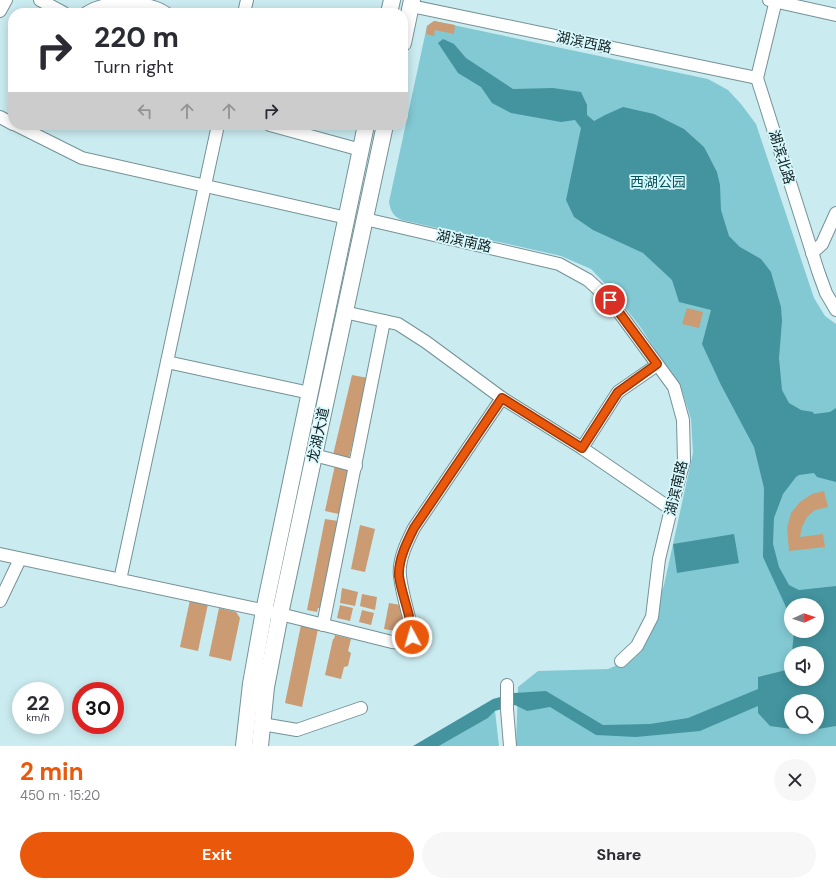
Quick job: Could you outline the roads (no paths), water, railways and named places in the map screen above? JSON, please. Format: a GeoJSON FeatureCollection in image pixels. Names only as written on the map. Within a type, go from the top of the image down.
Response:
{"type":"FeatureCollection","features":[{"type":"Feature","properties":{"kind":"main road"},"geometry":{"type":"LineString","coordinates":[[408,21],[412,3]]}},
{"type":"Feature","properties":{"kind":"main road","name":"龙湖大道"},"geometry":{"type":"LineString","coordinates":[[244,746],[251,684],[264,611],[365,130]]}},
{"type":"Feature","properties":{"kind":"main road","name":"龙湖大道"},"geometry":{"type":"LineString","coordinates":[[260,746],[266,687],[280,614],[384,130]]}},
{"type":"Feature","properties":{"kind":"street"},"geometry":{"type":"LineString","coordinates":[[0,11],[6,0]]}},
{"type":"Feature","properties":{"kind":"street"},"geometry":{"type":"LineString","coordinates":[[40,0],[55,8]]}},
{"type":"Feature","properties":{"kind":"street"},"geometry":{"type":"LineString","coordinates":[[757,78],[773,0],[836,15]]}},
{"type":"Feature","properties":{"kind":"street"},"geometry":{"type":"LineString","coordinates":[[98,8],[109,3],[127,1],[147,3],[161,8]]}},
{"type":"Feature","properties":{"kind":"street","name":"湖滨西路"},"geometry":{"type":"LineString","coordinates":[[412,3],[757,78]]}},
{"type":"Feature","properties":{"kind":"street","name":"湖滨北路"},"geometry":{"type":"LineString","coordinates":[[757,78],[812,253],[826,293],[836,310]]}},
{"type":"Feature","properties":{"kind":"street"},"geometry":{"type":"LineString","coordinates":[[26,130],[82,158],[347,218]]}},
{"type":"Feature","properties":{"kind":"street"},"geometry":{"type":"LineString","coordinates":[[120,580],[217,130]]}},
{"type":"Feature","properties":{"kind":"street"},"geometry":{"type":"LineString","coordinates":[[288,130],[361,150]]}},
{"type":"Feature","properties":{"kind":"street"},"geometry":{"type":"LineString","coordinates":[[812,253],[822,244],[836,212]]}},
{"type":"Feature","properties":{"kind":"street","name":"湖滨南路"},"geometry":{"type":"LineString","coordinates":[[365,219],[558,264],[588,280],[610,300],[674,387],[683,420],[684,461],[659,559],[652,617],[637,646],[621,661]]}},
{"type":"Feature","properties":{"kind":"street"},"geometry":{"type":"LineString","coordinates":[[344,312],[398,324],[426,342],[502,398],[582,448],[671,509]]}},
{"type":"Feature","properties":{"kind":"street"},"geometry":{"type":"LineString","coordinates":[[323,625],[384,321]]}},
{"type":"Feature","properties":{"kind":"street"},"geometry":{"type":"LineString","coordinates":[[167,362],[310,393]]}},
{"type":"Feature","properties":{"kind":"street"},"geometry":{"type":"LineString","coordinates":[[582,448],[618,392],[657,364]]}},
{"type":"Feature","properties":{"kind":"street"},"geometry":{"type":"LineString","coordinates":[[0,554],[280,614],[392,642],[402,643],[409,641],[412,637],[412,632],[399,574],[407,541],[414,528],[502,398]]}},
{"type":"Feature","properties":{"kind":"street"},"geometry":{"type":"LineString","coordinates":[[314,455],[356,466]]}},
{"type":"Feature","properties":{"kind":"street"},"geometry":{"type":"LineString","coordinates":[[0,601],[20,559]]}},
{"type":"Feature","properties":{"kind":"street"},"geometry":{"type":"LineString","coordinates":[[507,689],[510,746]]}},
{"type":"Feature","properties":{"kind":"street"},"geometry":{"type":"LineString","coordinates":[[262,724],[297,730],[361,708]]}},
{"type":"Feature","properties":{"kind":"park label","name":"西湖公园"},"geometry":{"type":"Point","coordinates":[658,182]}}]}
